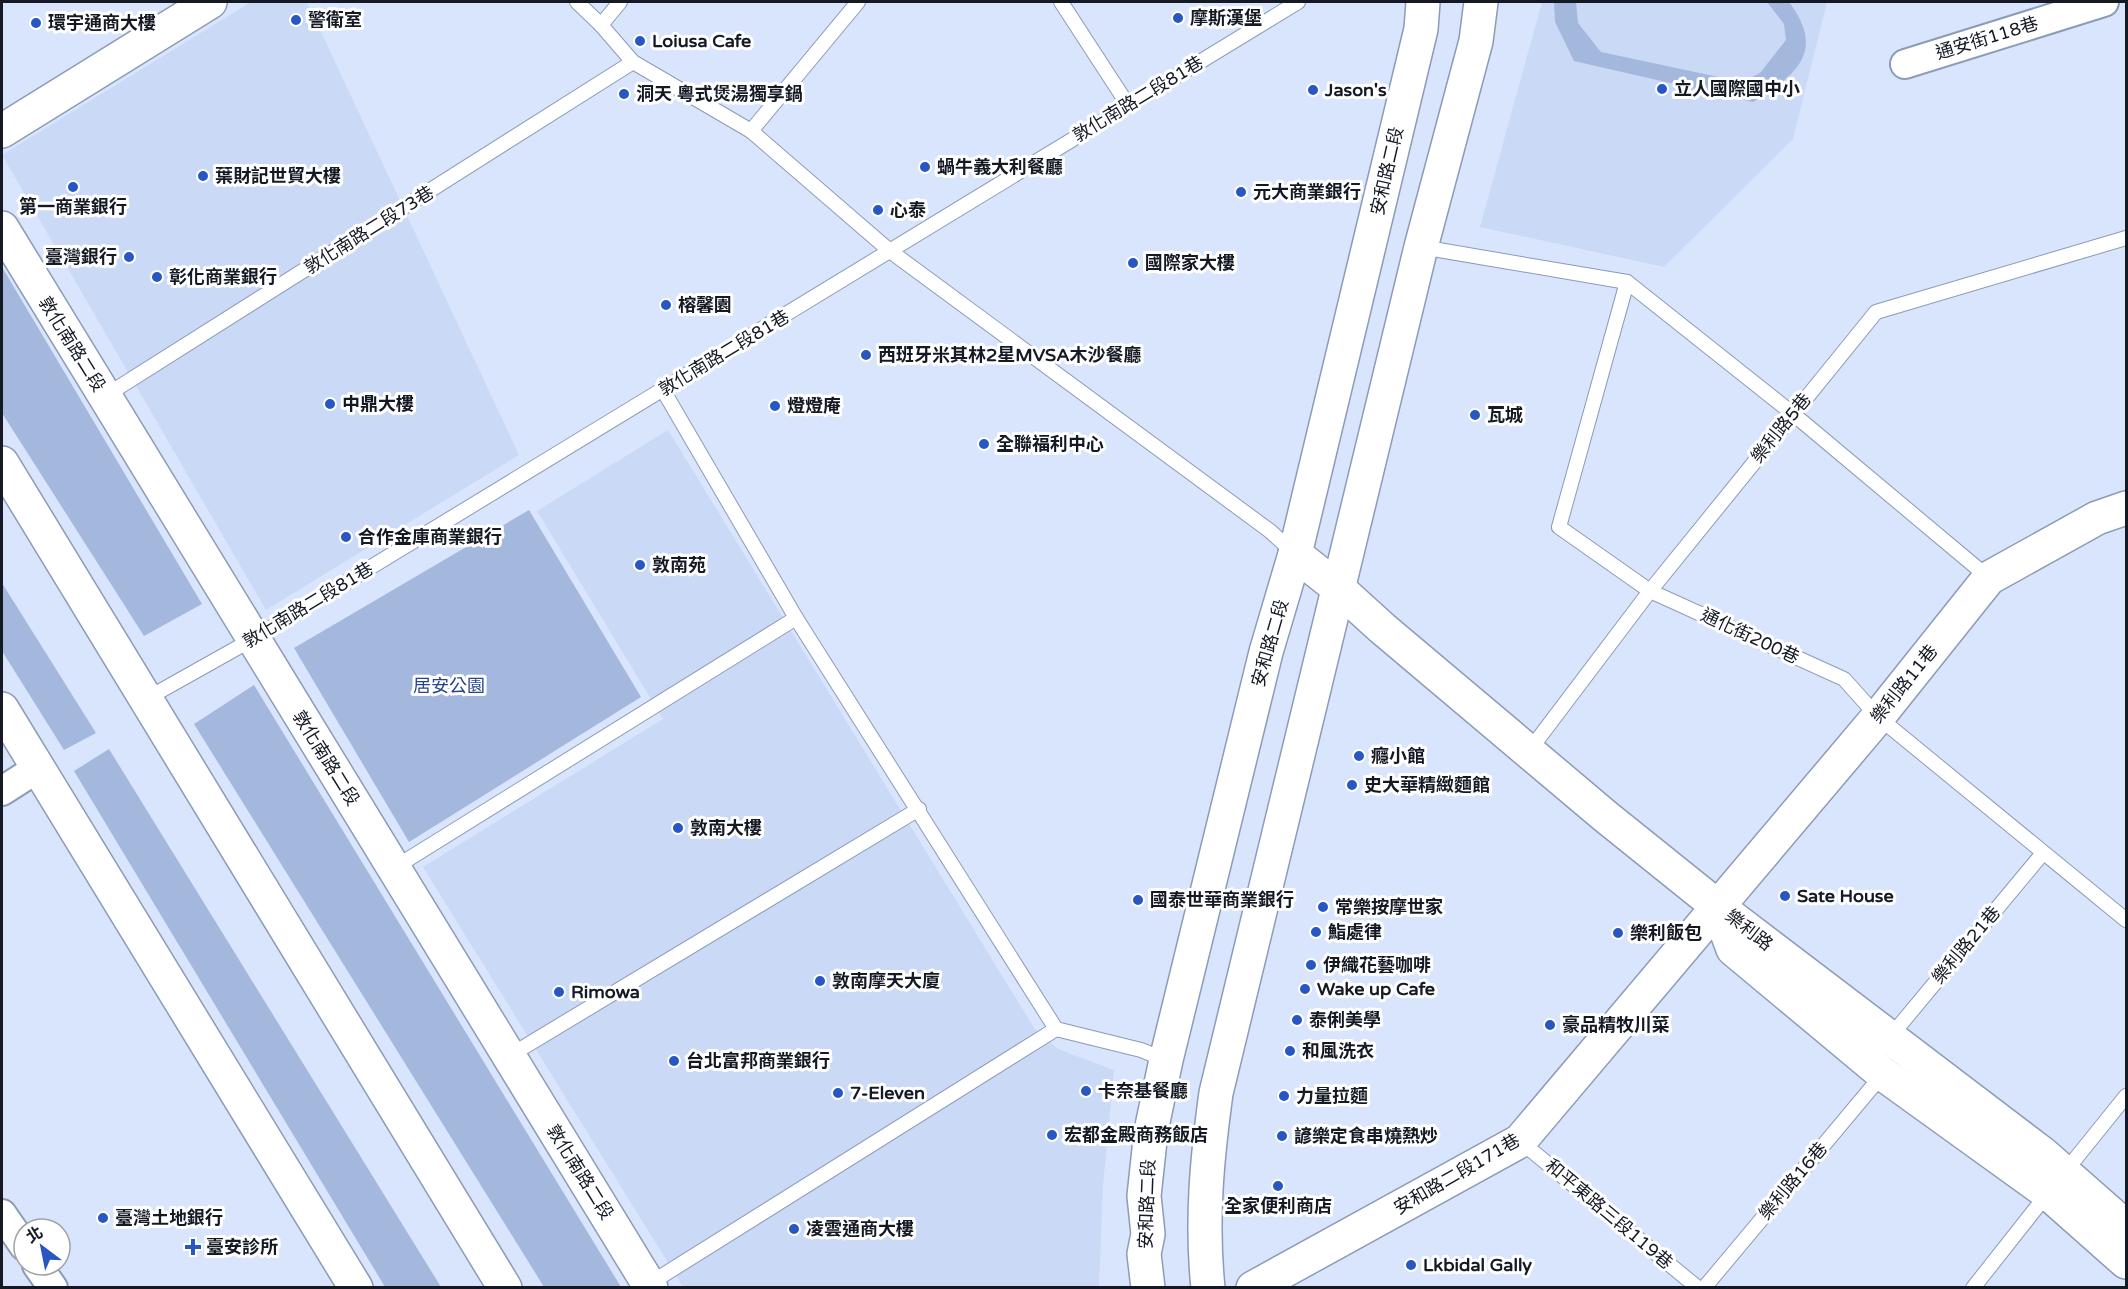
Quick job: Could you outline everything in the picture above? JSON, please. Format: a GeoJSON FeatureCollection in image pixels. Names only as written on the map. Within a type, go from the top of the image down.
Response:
{"type":"FeatureCollection","features":[{"type":"Feature","properties":{"kind":"street"},"geometry":{"type":"LineString","coordinates":[[2,131],[210,2]]}},
{"type":"Feature","properties":{"kind":"street","name":"安和路二段"},"geometry":{"type":"LineString","coordinates":[[1148,1287],[1144,1254],[1148,1234],[1144,1196],[1151,1131],[1166,1060],[1266,652],[1295,554],[1418,40],[1423,2]]}},
{"type":"Feature","properties":{"kind":"street"},"geometry":{"type":"LineString","coordinates":[[1208,1287],[1204,1250],[1205,1179],[1216,1093],[1420,247],[1476,41],[1481,2]]}},
{"type":"Feature","properties":{"kind":"street","name":"通安街118巷"},"geometry":{"type":"LineString","coordinates":[[1905,64],[2104,2]]}},
{"type":"Feature","properties":{"kind":"street","name":"敦化南路二段"},"geometry":{"type":"LineString","coordinates":[[2,228],[650,1286]]}},
{"type":"Feature","properties":{"kind":"street"},"geometry":{"type":"LineString","coordinates":[[2,463],[505,1287]]}},
{"type":"Feature","properties":{"kind":"street","name":"樂利路11巷"},"geometry":{"type":"LineString","coordinates":[[1717,906],[1878,717],[1989,578],[2097,518],[2127,508]]}},
{"type":"Feature","properties":{"kind":"street"},"geometry":{"type":"LineString","coordinates":[[1295,554],[1717,906]]}},
{"type":"Feature","properties":{"kind":"street"},"geometry":{"type":"LineString","coordinates":[[2,709],[356,1287]]}},
{"type":"Feature","properties":{"kind":"street"},"geometry":{"type":"LineString","coordinates":[[2,791],[38,768]]}},
{"type":"Feature","properties":{"kind":"street","name":"樂利路"},"geometry":{"type":"LineString","coordinates":[[1717,906],[1890,1037],[2056,1183],[2127,1262]]}},
{"type":"Feature","properties":{"kind":"street","name":"樂利路"},"geometry":{"type":"LineString","coordinates":[[1717,906],[1733,949],[1882,1074],[2127,1227]]}},
{"type":"Feature","properties":{"kind":"street","name":"安和路二段171巷"},"geometry":{"type":"LineString","coordinates":[[1253,1287],[1520,1141],[1717,906]]}},
{"type":"Feature","properties":{"kind":"street"},"geometry":{"type":"LineString","coordinates":[[2,1214],[12,1229]]}},
{"type":"Feature","properties":{"kind":"lane"},"geometry":{"type":"LineString","coordinates":[[577,2],[601,25],[633,63],[751,131],[890,252],[1270,531],[1295,554]]}},
{"type":"Feature","properties":{"kind":"lane"},"geometry":{"type":"LineString","coordinates":[[601,25],[620,2]]}},
{"type":"Feature","properties":{"kind":"lane"},"geometry":{"type":"LineString","coordinates":[[751,131],[858,2]]}},
{"type":"Feature","properties":{"kind":"lane"},"geometry":{"type":"LineString","coordinates":[[1061,2],[1128,105]]}},
{"type":"Feature","properties":{"kind":"lane","name":"敦化南路二段81巷"},"geometry":{"type":"LineString","coordinates":[[146,699],[254,639],[1298,2]]}},
{"type":"Feature","properties":{"kind":"lane","name":"敦化南路二段73巷"},"geometry":{"type":"LineString","coordinates":[[105,396],[633,63]]}},
{"type":"Feature","properties":{"kind":"lane","name":"樂利路5巷"},"geometry":{"type":"LineString","coordinates":[[1529,750],[1650,591],[1876,312],[2127,238]]}},
{"type":"Feature","properties":{"kind":"lane"},"geometry":{"type":"LineString","coordinates":[[1420,247],[1627,282],[1792,413],[1989,578]]}},
{"type":"Feature","properties":{"kind":"lane","name":"通化街200巷"},"geometry":{"type":"LineString","coordinates":[[1627,282],[1559,527],[1650,591],[1844,680],[1878,717],[2127,921]]}},
{"type":"Feature","properties":{"kind":"lane"},"geometry":{"type":"LineString","coordinates":[[663,390],[796,618],[919,809],[1056,1029],[1141,1050],[1166,1060]]}},
{"type":"Feature","properties":{"kind":"lane"},"geometry":{"type":"LineString","coordinates":[[394,867],[796,618]]}},
{"type":"Feature","properties":{"kind":"lane"},"geometry":{"type":"LineString","coordinates":[[509,1056],[919,809]]}},
{"type":"Feature","properties":{"kind":"lane","name":"樂利路21巷"},"geometry":{"type":"LineString","coordinates":[[1890,1037],[2043,853]]}},
{"type":"Feature","properties":{"kind":"lane"},"geometry":{"type":"LineString","coordinates":[[650,1286],[1056,1029]]}},
{"type":"Feature","properties":{"kind":"lane","name":"樂利路16巷"},"geometry":{"type":"LineString","coordinates":[[1704,1287],[1882,1074]]}},
{"type":"Feature","properties":{"kind":"lane"},"geometry":{"type":"LineString","coordinates":[[1973,1287],[2127,1096]]}},
{"type":"Feature","properties":{"kind":"lane","name":"和平東路三段119巷"},"geometry":{"type":"LineString","coordinates":[[1520,1141],[1698,1287]]}},
{"type":"Feature","properties":{"kind":"shaded area"},"geometry":{"type":"Polygon","coordinates":[[[251,2],[307,2],[519,455],[266,610],[2,155],[251,2]]]}},
{"type":"Feature","properties":{"kind":"shaded area","name":"立人國際國中小"},"geometry":{"type":"Polygon","coordinates":[[[1542,2],[1827,2],[1793,139],[1664,267],[1480,227],[1542,2]]]}},
{"type":"Feature","properties":{"kind":"shaded area"},"geometry":{"type":"Polygon","coordinates":[[[668,430],[1034,1028],[1058,1049],[1114,1070],[1103,1185],[1099,1287],[683,1287],[423,867],[663,719],[537,511],[668,430]]]}},
{"type":"Feature","properties":{"kind":"green space"},"geometry":{"type":"Polygon","coordinates":[[[1554,2],[1576,2],[1578,23],[1601,52],[1742,82],[1760,73],[1786,40],[1784,24],[1767,2],[1789,2],[1800,19],[1805,34],[1805,48],[1801,60],[1793,71],[1782,82],[1753,102],[1574,61],[1555,22],[1554,2]]]}},
{"type":"Feature","properties":{"kind":"green space"},"geometry":{"type":"Polygon","coordinates":[[[2,267],[202,604],[144,636],[2,413],[2,267]]]}},
{"type":"Feature","properties":{"kind":"green space","name":"居安公園"},"geometry":{"type":"Polygon","coordinates":[[[529,510],[641,697],[409,842],[294,648],[529,510]]]}},
{"type":"Feature","properties":{"kind":"green space"},"geometry":{"type":"Polygon","coordinates":[[[2,583],[96,733],[64,750],[2,651],[2,583]]]}},
{"type":"Feature","properties":{"kind":"green space"},"geometry":{"type":"Polygon","coordinates":[[[254,685],[621,1287],[544,1287],[194,724],[254,685]]]}},
{"type":"Feature","properties":{"kind":"green space"},"geometry":{"type":"Polygon","coordinates":[[[109,749],[441,1287],[385,1287],[74,771],[109,749]]]}},
{"type":"Feature","properties":{"kind":"place","name":"摩斯漢堡"},"geometry":{"type":"Point","coordinates":[1178,18]}},
{"type":"Feature","properties":{"kind":"place","name":"警衛室"},"geometry":{"type":"Point","coordinates":[296,20]}},
{"type":"Feature","properties":{"kind":"place","name":"環宇通商大樓"},"geometry":{"type":"Point","coordinates":[36,23]}},
{"type":"Feature","properties":{"kind":"place","name":"Loiusa Cafe"},"geometry":{"type":"Point","coordinates":[640,41]}},
{"type":"Feature","properties":{"kind":"place","name":"立人國際國中小"},"geometry":{"type":"Point","coordinates":[1662,89]}},
{"type":"Feature","properties":{"kind":"place","name":"Jason's"},"geometry":{"type":"Point","coordinates":[1313,90]}},
{"type":"Feature","properties":{"kind":"place","name":"洞天 粵式煲湯獨享鍋"},"geometry":{"type":"Point","coordinates":[624,94]}},
{"type":"Feature","properties":{"kind":"place","name":"蝸牛義大利餐廳"},"geometry":{"type":"Point","coordinates":[925,167]}},
{"type":"Feature","properties":{"kind":"place","name":"葉財記世貿大樓"},"geometry":{"type":"Point","coordinates":[203,176]}},
{"type":"Feature","properties":{"kind":"place","name":"第一商業銀行"},"geometry":{"type":"Point","coordinates":[73,187]}},
{"type":"Feature","properties":{"kind":"place","name":"元大商業銀行"},"geometry":{"type":"Point","coordinates":[1241,192]}},
{"type":"Feature","properties":{"kind":"place","name":"心泰"},"geometry":{"type":"Point","coordinates":[878,210]}},
{"type":"Feature","properties":{"kind":"place","name":"臺灣銀行"},"geometry":{"type":"Point","coordinates":[129,257]}},
{"type":"Feature","properties":{"kind":"place","name":"國際家大樓"},"geometry":{"type":"Point","coordinates":[1133,263]}},
{"type":"Feature","properties":{"kind":"place","name":"彰化商業銀行"},"geometry":{"type":"Point","coordinates":[157,277]}},
{"type":"Feature","properties":{"kind":"place","name":"榕馨園"},"geometry":{"type":"Point","coordinates":[666,305]}},
{"type":"Feature","properties":{"kind":"place","name":"西班牙米其林2星MVSA木沙餐廳"},"geometry":{"type":"Point","coordinates":[866,355]}},
{"type":"Feature","properties":{"kind":"place","name":"中鼎大樓"},"geometry":{"type":"Point","coordinates":[330,404]}},
{"type":"Feature","properties":{"kind":"place","name":"燈燈庵"},"geometry":{"type":"Point","coordinates":[775,406]}},
{"type":"Feature","properties":{"kind":"place","name":"瓦城"},"geometry":{"type":"Point","coordinates":[1475,415]}},
{"type":"Feature","properties":{"kind":"place","name":"全聯福利中心"},"geometry":{"type":"Point","coordinates":[984,444]}},
{"type":"Feature","properties":{"kind":"place","name":"合作金庫商業銀行"},"geometry":{"type":"Point","coordinates":[346,537]}},
{"type":"Feature","properties":{"kind":"place","name":"敦南苑"},"geometry":{"type":"Point","coordinates":[640,565]}},
{"type":"Feature","properties":{"kind":"place","name":"癮小館"},"geometry":{"type":"Point","coordinates":[1359,756]}},
{"type":"Feature","properties":{"kind":"place","name":"史大華精緻麵館"},"geometry":{"type":"Point","coordinates":[1352,785]}},
{"type":"Feature","properties":{"kind":"place","name":"敦南大樓"},"geometry":{"type":"Point","coordinates":[678,828]}},
{"type":"Feature","properties":{"kind":"place","name":"Sate House"},"geometry":{"type":"Point","coordinates":[1785,896]}},
{"type":"Feature","properties":{"kind":"place","name":"國泰世華商業銀行"},"geometry":{"type":"Point","coordinates":[1138,900]}},
{"type":"Feature","properties":{"kind":"place","name":"常樂按摩世家"},"geometry":{"type":"Point","coordinates":[1323,907]}},
{"type":"Feature","properties":{"kind":"place","name":"鮨處律"},"geometry":{"type":"Point","coordinates":[1316,932]}},
{"type":"Feature","properties":{"kind":"place","name":"樂利飯包"},"geometry":{"type":"Point","coordinates":[1618,933]}},
{"type":"Feature","properties":{"kind":"place","name":"伊織花藝咖啡"},"geometry":{"type":"Point","coordinates":[1311,965]}},
{"type":"Feature","properties":{"kind":"place","name":"敦南摩天大廈"},"geometry":{"type":"Point","coordinates":[820,981]}},
{"type":"Feature","properties":{"kind":"place","name":"Wake up Cafe"},"geometry":{"type":"Point","coordinates":[1305,989]}},
{"type":"Feature","properties":{"kind":"place","name":"Rimowa"},"geometry":{"type":"Point","coordinates":[559,992]}},
{"type":"Feature","properties":{"kind":"place","name":"泰俐美學"},"geometry":{"type":"Point","coordinates":[1297,1020]}},
{"type":"Feature","properties":{"kind":"place","name":"豪品精牧川菜"},"geometry":{"type":"Point","coordinates":[1550,1025]}},
{"type":"Feature","properties":{"kind":"place","name":"和風洗衣"},"geometry":{"type":"Point","coordinates":[1290,1051]}},
{"type":"Feature","properties":{"kind":"place","name":"台北富邦商業銀行"},"geometry":{"type":"Point","coordinates":[674,1061]}},
{"type":"Feature","properties":{"kind":"place","name":"卡奈基餐廳"},"geometry":{"type":"Point","coordinates":[1086,1091]}},
{"type":"Feature","properties":{"kind":"place","name":"7-Eleven"},"geometry":{"type":"Point","coordinates":[838,1093]}},
{"type":"Feature","properties":{"kind":"place","name":"力量拉麵"},"geometry":{"type":"Point","coordinates":[1284,1096]}},
{"type":"Feature","properties":{"kind":"place","name":"宏都金殿商務飯店"},"geometry":{"type":"Point","coordinates":[1052,1135]}},
{"type":"Feature","properties":{"kind":"place","name":"諺樂定食串燒熱炒"},"geometry":{"type":"Point","coordinates":[1282,1136]}},
{"type":"Feature","properties":{"kind":"place","name":"全家便利商店"},"geometry":{"type":"Point","coordinates":[1278,1186]}},
{"type":"Feature","properties":{"kind":"place","name":"臺灣土地銀行"},"geometry":{"type":"Point","coordinates":[103,1218]}},
{"type":"Feature","properties":{"kind":"place","name":"凌雲通商大樓"},"geometry":{"type":"Point","coordinates":[794,1229]}},
{"type":"Feature","properties":{"kind":"place","name":"臺安診所"},"geometry":{"type":"Point","coordinates":[193,1247]}},
{"type":"Feature","properties":{"kind":"place","name":"Lkbidal Gally"},"geometry":{"type":"Point","coordinates":[1411,1265]}}]}
